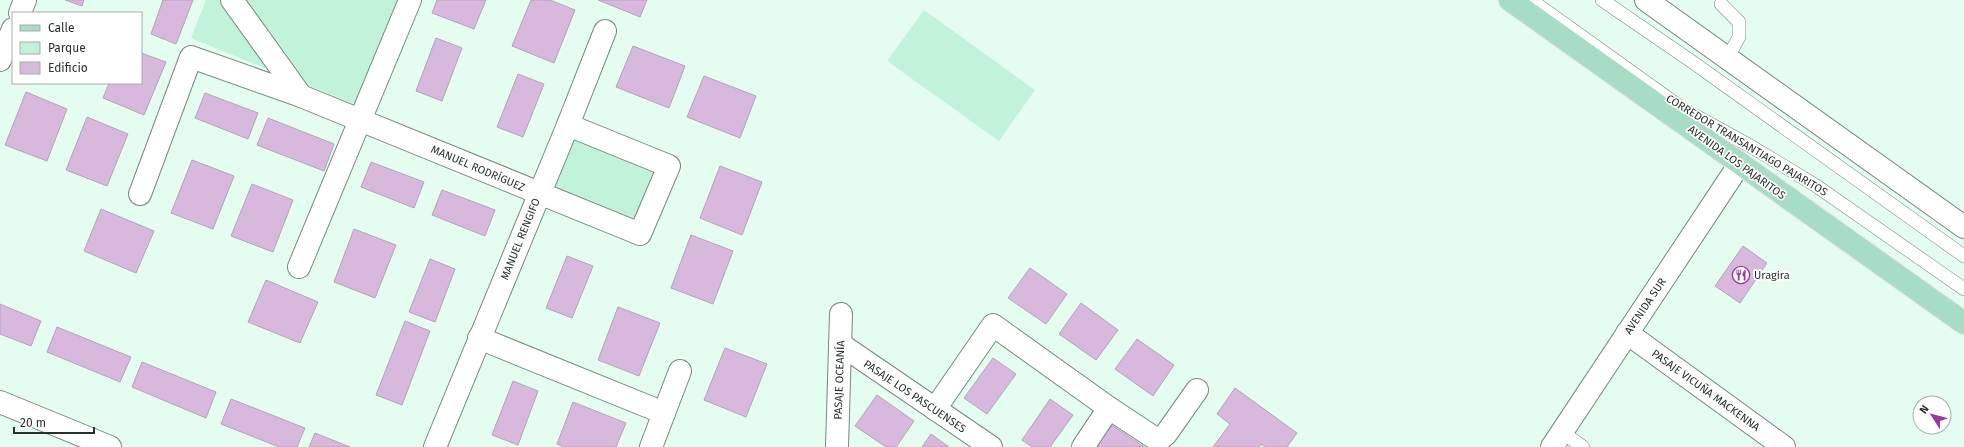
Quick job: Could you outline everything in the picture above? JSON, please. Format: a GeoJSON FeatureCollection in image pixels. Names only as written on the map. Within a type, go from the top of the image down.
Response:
{"type":"FeatureCollection","features":[{"type":"Feature","properties":{"kind":"main road","name":"AVENIDA LOS PAJARITOS"},"geometry":{"type":"LineString","coordinates":[[1510,0],[1739,165],[1964,323]]}},
{"type":"Feature","properties":{"kind":"street"},"geometry":{"type":"LineString","coordinates":[[20,12],[25,0]]}},
{"type":"Feature","properties":{"kind":"street"},"geometry":{"type":"LineString","coordinates":[[232,0],[301,96]]}},
{"type":"Feature","properties":{"kind":"street"},"geometry":{"type":"LineString","coordinates":[[299,267],[410,0]]}},
{"type":"Feature","properties":{"kind":"street"},"geometry":{"type":"LineString","coordinates":[[1646,0],[1964,227]]}},
{"type":"Feature","properties":{"kind":"street"},"geometry":{"type":"LineString","coordinates":[[0,60],[12,31]]}},
{"type":"Feature","properties":{"kind":"street","name":"MANUEL RENGIFO"},"geometry":{"type":"LineString","coordinates":[[435,447],[605,31]]}},
{"type":"Feature","properties":{"kind":"street","name":"MANUEL RODRÍGUEZ"},"geometry":{"type":"LineString","coordinates":[[140,194],[191,57],[301,96],[360,119],[538,194],[640,234],[669,166],[568,124]]}},
{"type":"Feature","properties":{"kind":"street","name":"AVENIDA SUR"},"geometry":{"type":"LineString","coordinates":[[1557,439],[1739,165]]}},
{"type":"Feature","properties":{"kind":"street","name":"PASAJE OCEANÍA"},"geometry":{"type":"LineString","coordinates":[[837,447],[841,314]]}},
{"type":"Feature","properties":{"kind":"street"},"geometry":{"type":"LineString","coordinates":[[935,409],[993,325],[1151,438],[1160,439],[1166,434],[1197,390]]}},
{"type":"Feature","properties":{"kind":"street","name":"PASAJE VICUÑA MACKENNA"},"geometry":{"type":"LineString","coordinates":[[1627,333],[1784,447]]}},
{"type":"Feature","properties":{"kind":"street"},"geometry":{"type":"LineString","coordinates":[[479,338],[664,413]]}},
{"type":"Feature","properties":{"kind":"street","name":"PASAJE LOS PASCUENSES"},"geometry":{"type":"LineString","coordinates":[[840,344],[991,447]]}},
{"type":"Feature","properties":{"kind":"street"},"geometry":{"type":"LineString","coordinates":[[651,447],[680,371]]}},
{"type":"Feature","properties":{"kind":"street"},"geometry":{"type":"LineString","coordinates":[[0,402],[110,447]]}},
{"type":"Feature","properties":{"kind":"street"},"geometry":{"type":"LineString","coordinates":[[1083,447],[1109,408]]}},
{"type":"Feature","properties":{"kind":"lane","name":"CORREDOR TRANSANTIAGO PAJARITOS"},"geometry":{"type":"LineString","coordinates":[[1531,0],[1683,109],[1752,147],[1815,185],[1964,289]]}},
{"type":"Feature","properties":{"kind":"lane"},"geometry":{"type":"LineString","coordinates":[[1602,0],[1964,256]]}},
{"type":"Feature","properties":{"kind":"lane"},"geometry":{"type":"LineString","coordinates":[[1720,1],[1739,22],[1739,37],[1727,59]]}},
{"type":"Feature","properties":{"kind":"lane"},"geometry":{"type":"LineString","coordinates":[[1557,439],[1583,447]]}},
{"type":"Feature","properties":{"kind":"green space"},"geometry":{"type":"Polygon","coordinates":[[[206,0],[222,0],[274,72],[191,38],[206,0]]]}},
{"type":"Feature","properties":{"kind":"green space"},"geometry":{"type":"Polygon","coordinates":[[[244,0],[397,0],[354,104],[305,84],[244,0]]]}},
{"type":"Feature","properties":{"kind":"green space"},"geometry":{"type":"Polygon","coordinates":[[[924,10],[1035,90],[999,141],[887,61],[924,10]]]}},
{"type":"Feature","properties":{"kind":"green space"},"geometry":{"type":"Polygon","coordinates":[[[576,137],[659,171],[637,224],[553,190],[576,137]]]}},
{"type":"Feature","properties":{"kind":"building"},"geometry":{"type":"Polygon","coordinates":[[[65,0],[84,0],[82,6],[65,0]]]}},
{"type":"Feature","properties":{"kind":"building"},"geometry":{"type":"Polygon","coordinates":[[[163,0],[193,0],[176,44],[151,34],[163,0]]]}},
{"type":"Feature","properties":{"kind":"building"},"geometry":{"type":"Polygon","coordinates":[[[437,0],[486,0],[474,29],[432,13],[437,0]]]}},
{"type":"Feature","properties":{"kind":"building"},"geometry":{"type":"Polygon","coordinates":[[[531,0],[550,0],[575,10],[554,63],[512,46],[531,0]]]}},
{"type":"Feature","properties":{"kind":"building"},"geometry":{"type":"Polygon","coordinates":[[[598,0],[647,0],[640,17],[598,0]]]}},
{"type":"Feature","properties":{"kind":"building"},"geometry":{"type":"Polygon","coordinates":[[[436,38],[462,48],[442,101],[416,91],[436,38]]]}},
{"type":"Feature","properties":{"kind":"building"},"geometry":{"type":"Polygon","coordinates":[[[633,46],[685,66],[669,108],[616,87],[633,46]]]}},
{"type":"Feature","properties":{"kind":"building"},"geometry":{"type":"Polygon","coordinates":[[[142,53],[166,62],[144,115],[103,98],[109,84],[142,84],[142,53]]]}},
{"type":"Feature","properties":{"kind":"building"},"geometry":{"type":"Polygon","coordinates":[[[518,74],[544,84],[523,137],[497,127],[518,74]]]}},
{"type":"Feature","properties":{"kind":"building"},"geometry":{"type":"Polygon","coordinates":[[[704,76],[756,96],[740,138],[687,117],[704,76]]]}},
{"type":"Feature","properties":{"kind":"building"},"geometry":{"type":"Polygon","coordinates":[[[26,92],[67,109],[47,161],[5,145],[26,92]]]}},
{"type":"Feature","properties":{"kind":"building"},"geometry":{"type":"Polygon","coordinates":[[[205,93],[258,113],[248,139],[195,118],[205,93]]]}},
{"type":"Feature","properties":{"kind":"building"},"geometry":{"type":"Polygon","coordinates":[[[87,117],[128,134],[107,186],[66,170],[87,117]]]}},
{"type":"Feature","properties":{"kind":"building"},"geometry":{"type":"Polygon","coordinates":[[[268,118],[334,144],[324,171],[257,145],[268,118]]]}},
{"type":"Feature","properties":{"kind":"building"},"geometry":{"type":"Polygon","coordinates":[[[192,160],[234,176],[213,229],[171,213],[192,160]]]}},
{"type":"Feature","properties":{"kind":"building"},"geometry":{"type":"Polygon","coordinates":[[[371,162],[424,182],[414,208],[361,187],[371,162]]]}},
{"type":"Feature","properties":{"kind":"building"},"geometry":{"type":"Polygon","coordinates":[[[720,166],[762,182],[742,235],[700,218],[720,166]]]}},
{"type":"Feature","properties":{"kind":"building"},"geometry":{"type":"Polygon","coordinates":[[[252,184],[293,200],[273,252],[231,236],[252,184]]]}},
{"type":"Feature","properties":{"kind":"building"},"geometry":{"type":"Polygon","coordinates":[[[442,190],[495,210],[485,236],[432,215],[442,190]]]}},
{"type":"Feature","properties":{"kind":"building"},"geometry":{"type":"Polygon","coordinates":[[[101,209],[154,231],[136,273],[84,251],[101,209]]]}},
{"type":"Feature","properties":{"kind":"building"},"geometry":{"type":"Polygon","coordinates":[[[354,229],[396,245],[375,298],[334,282],[354,229]]]}},
{"type":"Feature","properties":{"kind":"building"},"geometry":{"type":"Polygon","coordinates":[[[691,235],[733,251],[713,304],[671,288],[691,235]]]}},
{"type":"Feature","properties":{"kind":"building","name":"Uragira"},"geometry":{"type":"Polygon","coordinates":[[[1743,246],[1767,263],[1740,303],[1715,286],[1743,246]]]}},
{"type":"Feature","properties":{"kind":"building"},"geometry":{"type":"Polygon","coordinates":[[[567,256],[593,266],[572,318],[546,308],[567,256]]]}},
{"type":"Feature","properties":{"kind":"building"},"geometry":{"type":"Polygon","coordinates":[[[430,259],[455,269],[435,322],[409,312],[430,259]]]}},
{"type":"Feature","properties":{"kind":"building"},"geometry":{"type":"Polygon","coordinates":[[[1030,268],[1067,294],[1046,324],[1008,298],[1030,268]]]}},
{"type":"Feature","properties":{"kind":"building"},"geometry":{"type":"Polygon","coordinates":[[[266,280],[318,302],[300,343],[248,322],[266,280]]]}},
{"type":"Feature","properties":{"kind":"building"},"geometry":{"type":"Polygon","coordinates":[[[1081,303],[1118,330],[1096,360],[1059,334],[1081,303]]]}},
{"type":"Feature","properties":{"kind":"building"},"geometry":{"type":"Polygon","coordinates":[[[0,304],[41,321],[31,346],[0,334],[0,304]]]}},
{"type":"Feature","properties":{"kind":"building"},"geometry":{"type":"Polygon","coordinates":[[[618,307],[660,323],[639,376],[598,360],[618,307]]]}},
{"type":"Feature","properties":{"kind":"building"},"geometry":{"type":"Polygon","coordinates":[[[405,321],[430,331],[402,405],[376,395],[405,321]]]}},
{"type":"Feature","properties":{"kind":"building"},"geometry":{"type":"Polygon","coordinates":[[[57,327],[131,357],[120,382],[47,352],[57,327]]]}},
{"type":"Feature","properties":{"kind":"building"},"geometry":{"type":"Polygon","coordinates":[[[1137,339],[1174,365],[1153,396],[1115,369],[1137,339]]]}},
{"type":"Feature","properties":{"kind":"building"},"geometry":{"type":"Polygon","coordinates":[[[725,348],[767,364],[746,417],[704,400],[725,348]]]}},
{"type":"Feature","properties":{"kind":"building"},"geometry":{"type":"Polygon","coordinates":[[[993,358],[1016,374],[987,414],[964,398],[993,358]]]}},
{"type":"Feature","properties":{"kind":"building"},"geometry":{"type":"Polygon","coordinates":[[[142,362],[216,392],[206,418],[132,387],[142,362]]]}},
{"type":"Feature","properties":{"kind":"building"},"geometry":{"type":"Polygon","coordinates":[[[513,381],[538,391],[518,445],[492,435],[513,381]]]}},
{"type":"Feature","properties":{"kind":"building"},"geometry":{"type":"Polygon","coordinates":[[[1235,388],[1297,433],[1287,447],[1265,447],[1261,444],[1259,447],[1213,447],[1230,424],[1217,414],[1235,388]]]}},
{"type":"Feature","properties":{"kind":"building"},"geometry":{"type":"Polygon","coordinates":[[[877,395],[914,421],[896,447],[886,447],[855,426],[877,395]]]}},
{"type":"Feature","properties":{"kind":"building"},"geometry":{"type":"Polygon","coordinates":[[[231,399],[305,428],[297,447],[279,447],[221,424],[231,399]]]}},
{"type":"Feature","properties":{"kind":"building"},"geometry":{"type":"Polygon","coordinates":[[[1050,399],[1073,415],[1050,447],[1032,447],[1022,440],[1050,399]]]}},
{"type":"Feature","properties":{"kind":"building"},"geometry":{"type":"Polygon","coordinates":[[[573,402],[626,423],[616,447],[564,447],[557,444],[573,402]]]}},
{"type":"Feature","properties":{"kind":"building"},"geometry":{"type":"Polygon","coordinates":[[[1110,424],[1144,447],[1094,447],[1110,424]]]}},
{"type":"Feature","properties":{"kind":"building"},"geometry":{"type":"Polygon","coordinates":[[[315,433],[350,447],[309,447],[315,433]]]}},
{"type":"Feature","properties":{"kind":"building"},"geometry":{"type":"Polygon","coordinates":[[[931,434],[949,447],[922,447],[931,434]]]}},
{"type":"Feature","properties":{"kind":"place","name":"Uragira"},"geometry":{"type":"Point","coordinates":[1741,275]}}]}
